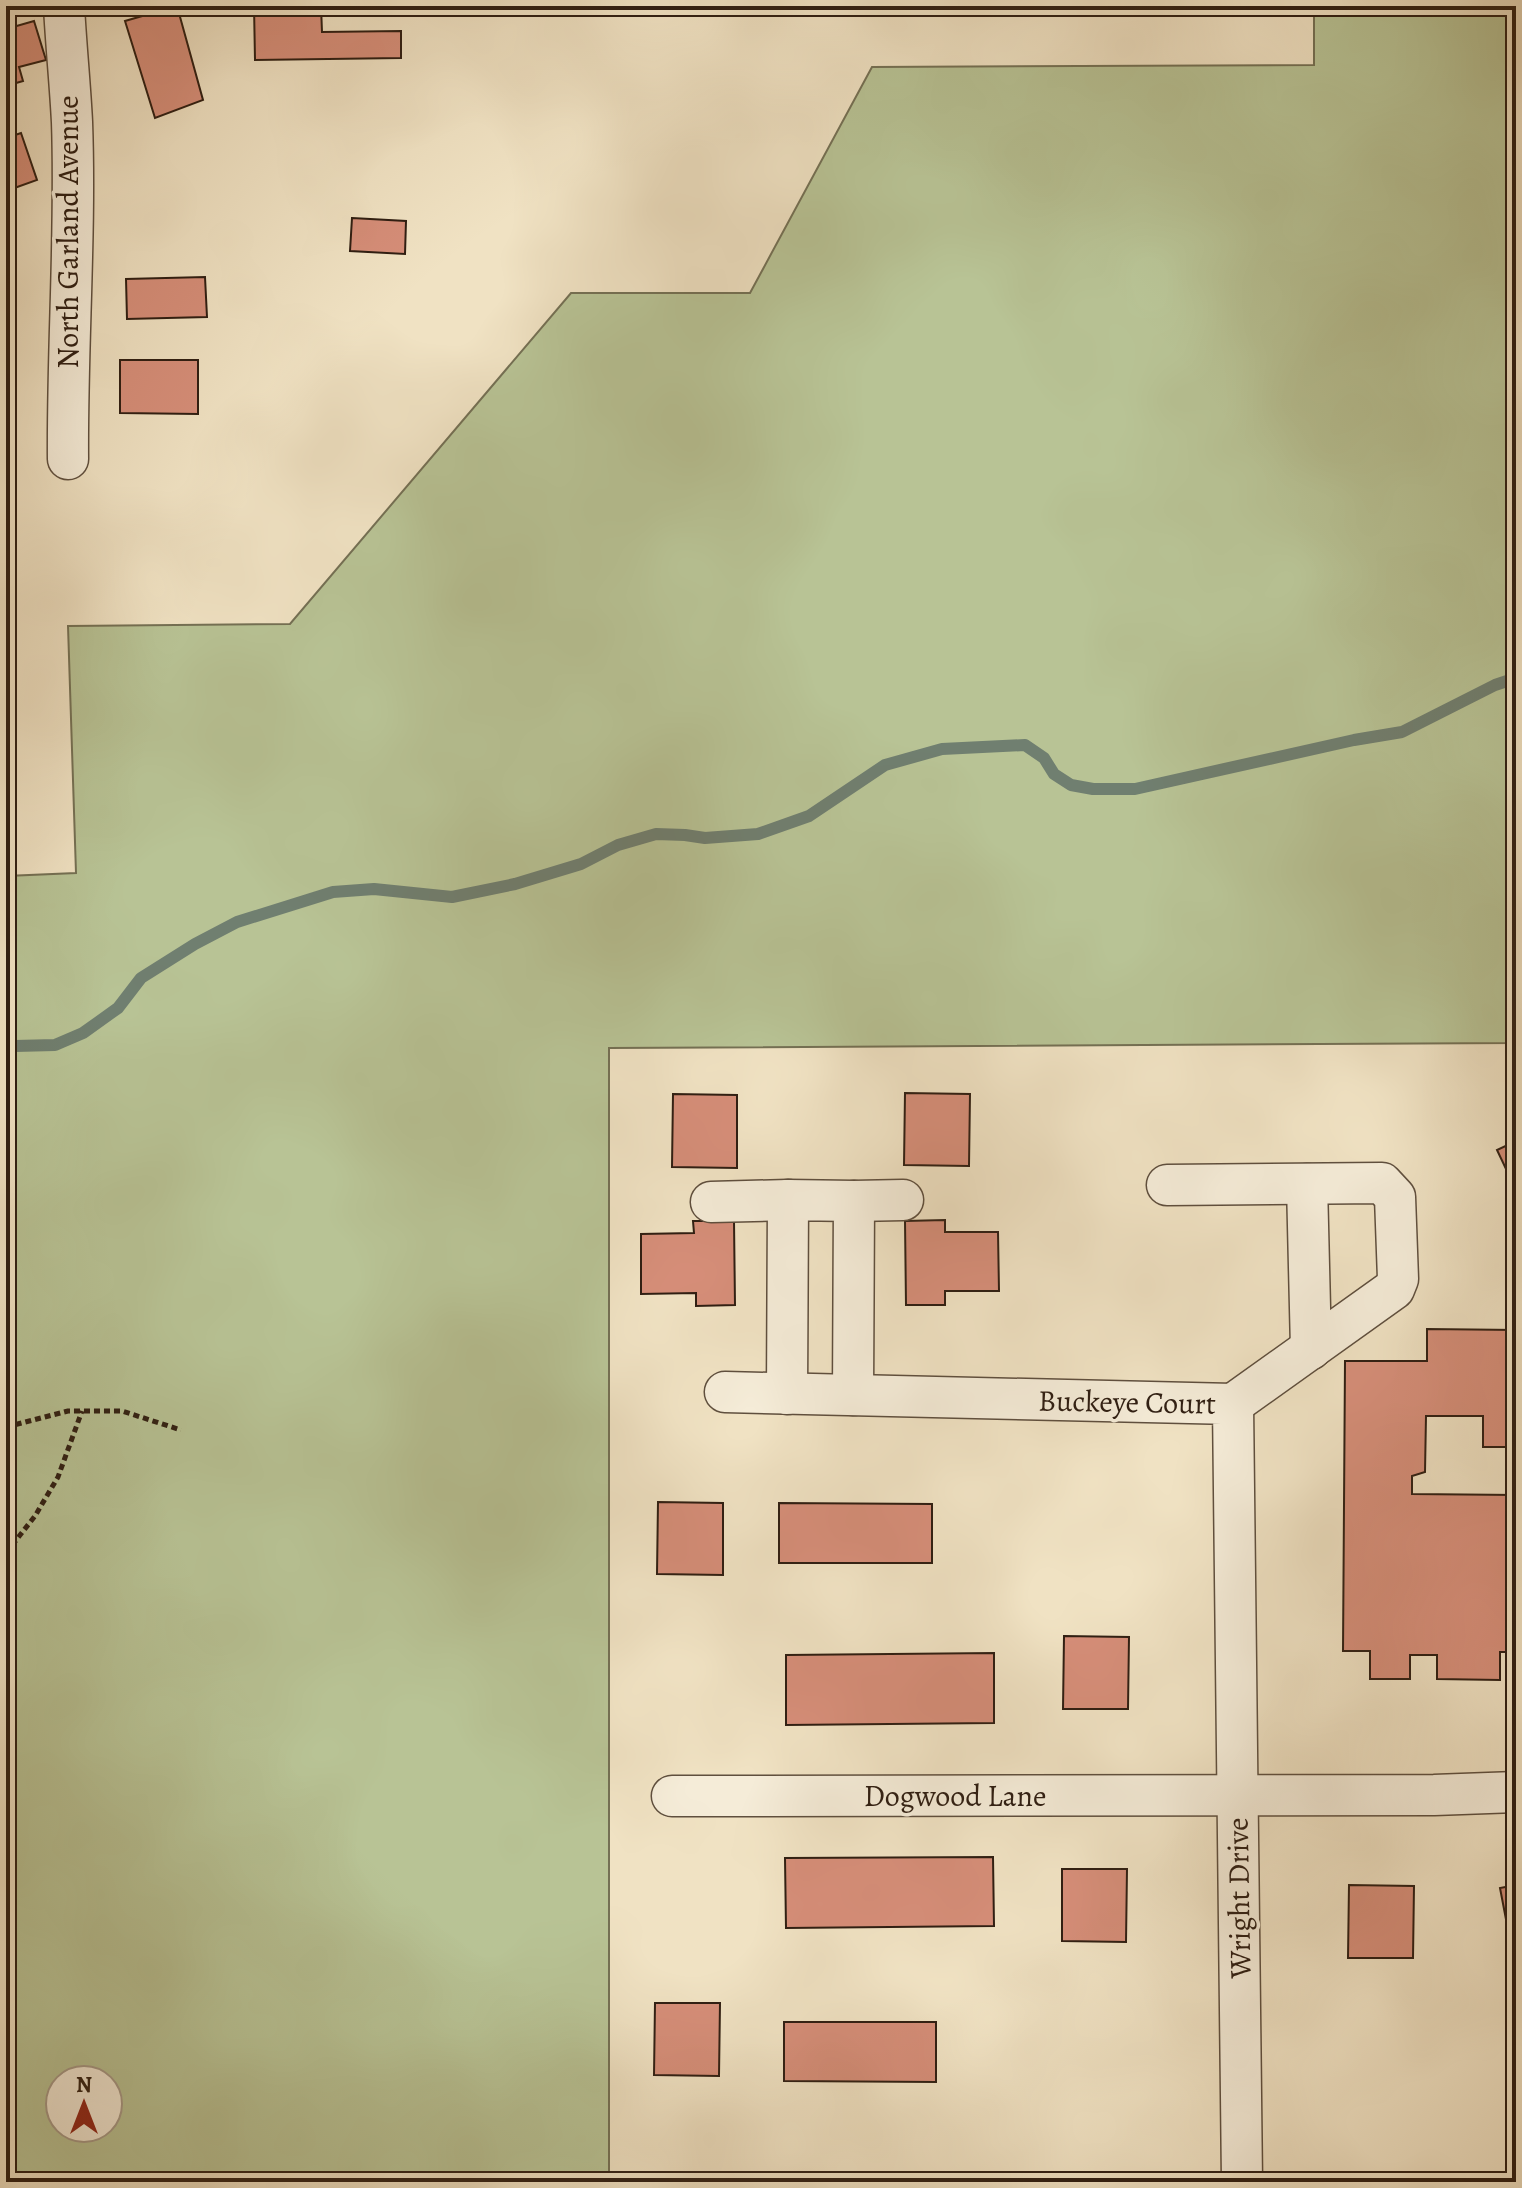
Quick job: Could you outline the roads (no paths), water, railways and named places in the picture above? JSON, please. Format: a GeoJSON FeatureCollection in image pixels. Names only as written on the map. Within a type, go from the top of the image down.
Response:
{"type":"FeatureCollection","features":[{"type":"Feature","properties":{"kind":"street","name":"North Garland Avenue"},"geometry":{"type":"LineString","coordinates":[[64,6],[72,124],[68,459]]}},
{"type":"Feature","properties":{"kind":"street"},"geometry":{"type":"LineString","coordinates":[[1167,1185],[1382,1183],[1395,1197],[1398,1279],[1394,1289],[1233,1404]]}},
{"type":"Feature","properties":{"kind":"street"},"geometry":{"type":"LineString","coordinates":[[1307,1184],[1311,1349]]}},
{"type":"Feature","properties":{"kind":"street"},"geometry":{"type":"LineString","coordinates":[[787,1394],[788,1200]]}},
{"type":"Feature","properties":{"kind":"street"},"geometry":{"type":"LineString","coordinates":[[711,1202],[903,1200]]}},
{"type":"Feature","properties":{"kind":"street"},"geometry":{"type":"LineString","coordinates":[[853,1395],[854,1201]]}},
{"type":"Feature","properties":{"kind":"street","name":"Buckeye Court"},"geometry":{"type":"LineString","coordinates":[[725,1392],[1233,1404],[1238,1796]]}},
{"type":"Feature","properties":{"kind":"street","name":"Wright Drive"},"geometry":{"type":"LineString","coordinates":[[1242,2182],[1238,1796],[1516,1792]]}},
{"type":"Feature","properties":{"kind":"street","name":"Dogwood Lane"},"geometry":{"type":"LineString","coordinates":[[672,1796],[1238,1796]]}},
{"type":"Feature","properties":{"kind":"waterway"},"geometry":{"type":"LineString","coordinates":[[6,1044],[55,1045],[83,1033],[118,1008],[141,978],[195,944],[237,922],[333,892],[374,889],[452,897],[515,884],[581,864],[618,845],[656,834],[705,838],[758,834],[809,816],[885,765],[942,749],[1025,745],[1044,758],[1054,774],[1071,785],[1093,789],[1135,789],[1402,732],[1495,685],[1516,678]]}}]}
